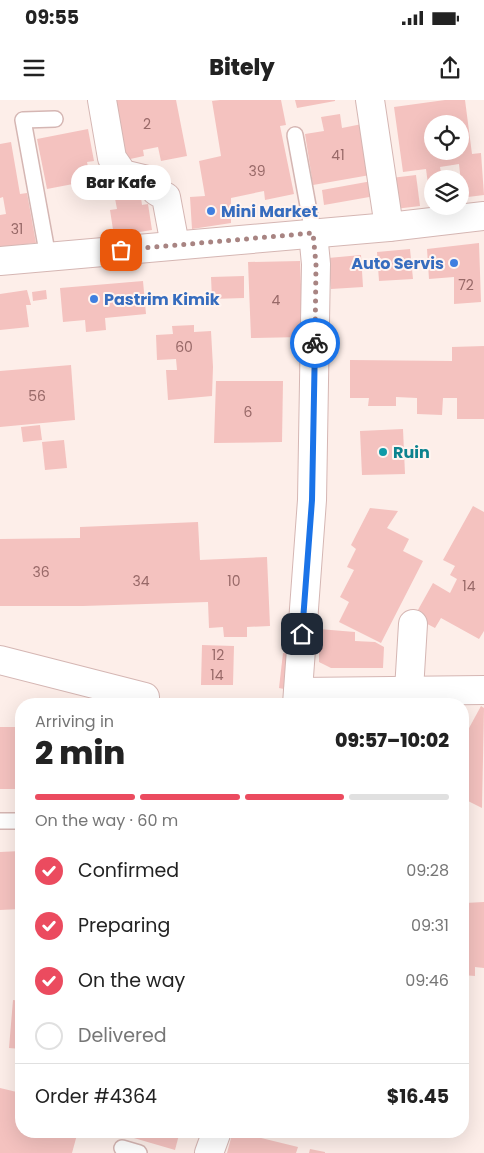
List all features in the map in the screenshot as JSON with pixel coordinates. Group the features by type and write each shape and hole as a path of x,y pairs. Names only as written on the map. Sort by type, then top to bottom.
{"street":[{"path":"102,100 112,158 123,174 148,180 156,191 166,197 175,245"},
{"path":"370,100 389,228"},
{"path":"0,262 175,245 389,228 484,216"},
{"path":"313,233 316,264 312,500 298,698 409,690 466,695"},
{"path":"409,690 413,624"},
{"path":"0,660 145,697"},
{"path":"209,1153 214,1138"}],"lane":[{"path":"48,257 23,120 55,119"},
{"path":"296,135 313,233"},
{"path":"0,821 15,821"},
{"path":"122,1148 139,1153"}],"building":[{"path":"109,100 176,100 187,156 161,161 158,147 143,150 144,156 121,161"},
{"path":"281,100 286,125 280,126 294,194 265,200 264,191 231,198 231,223 192,229 190,197 205,196 199,161 221,156 212,101"},
{"path":"295,100 335,100 335,101 297,108"},
{"path":"445,100 465,100 467,115 424,115 424,160 469,160 469,131 472,154 481,153 484,195 469,197 469,170 460,170 459,164 440,167 440,170 426,169 403,172 394,107"},
{"path":"340,114 342,128 362,124 370,175 313,185 305,134 324,131 321,117"},
{"path":"88,129 94,161 87,162 92,187 74,191 73,184 47,189 37,139"},
{"path":"11,142 20,194 27,193 36,243 0,247 0,215 6,214 3,197 0,198 0,144"},
{"path":"416,175 420,206 395,209 391,178"},
{"path":"372,181 375,196 324,205 322,190"},
{"path":"139,183 142,205 148,204 152,230 114,236 110,210 117,209 113,188"},
{"name":"Auto Servis","path":"479,243 481,302 454,304 454,277 429,279 427,249"},
{"path":"410,249 413,279 379,281 377,252"},
{"path":"361,255 363,287 331,289 328,258"},
{"path":"300,261 303,337 251,338 248,262"},
{"path":"244,276 244,298 212,299 211,277"},
{"path":"143,281 146,314 105,318 106,330 86,332 85,320 63,322 60,288"},
{"path":"27,290 31,305 26,305 29,327 0,330 0,294"},
{"path":"46,290 47,299 33,301 32,292"},
{"path":"194,325 194,332 211,331 212,396 168,400 166,370 177,370 176,359 157,360 156,335 173,334 172,326"},
{"path":"484,346 484,419 457,419 457,398 443,398 442,415 417,414 417,398 396,397 396,406 368,406 369,398 350,398 350,360 452,361 452,347"},
{"path":"71,365 75,420 0,427 0,371"},
{"path":"216,381 283,381 282,442 214,443"},
{"path":"40,425 42,440 23,442 21,427"},
{"name":"Ruin","path":"403,429 405,474 362,475 360,431"},
{"path":"64,440 67,468 45,470 42,442"},
{"path":"473,506 484,512 484,631 479,639 441,618 435,628 414,617 433,583 450,593 457,579 450,575 455,566 443,560"},
{"path":"370,508 398,511 387,528 409,539 403,551 423,561 381,643 339,622 349,602 340,597 354,570 347,567 356,549 351,545"},
{"path":"198,522 200,560 267,557 270,626 247,627 247,637 224,637 223,627 209,628 208,602 83,606 0,606 0,539 80,538 80,527"},
{"path":"319,629 355,632 355,641 375,642 384,647 383,668 331,668 319,662"},
{"path":"202,645 234,646 233,685 201,685"},
{"path":"283,653 293,654 289,690 279,688"},
{"path":"481,706 484,708 482,808 469,802 469,728"},
{"path":"0,727 15,727 15,789 0,789"},
{"path":"15,851 15,909 0,910 0,852"},
{"path":"484,902 484,968 475,967 475,976 469,976 469,903"},
{"path":"13,1000 15,1000 15,1048 9,1048"},
{"path":"0,1088 15,1092 15,1138 76,1138 72,1153 0,1153"},
{"path":"134,1138 178,1138 175,1150"},
{"path":"231,1138 261,1138 298,1147 296,1153 227,1153"},
{"path":"310,1149 325,1152 325,1153 309,1153"}],"way so far":[{"path":"121,250 313,233 316,264 315,343"}],"place":[{"name":"Mini Market","path":"211,211"},
{"name":"Bar Kafe","path":"121,250"},
{"name":"Auto Servis","path":"454,263"},
{"name":"Pastrim Kimik","path":"94,299"},
{"name":"Ruin","path":"383,452"}],"route":[{"path":"302,634 312,500 315,343"}]}
